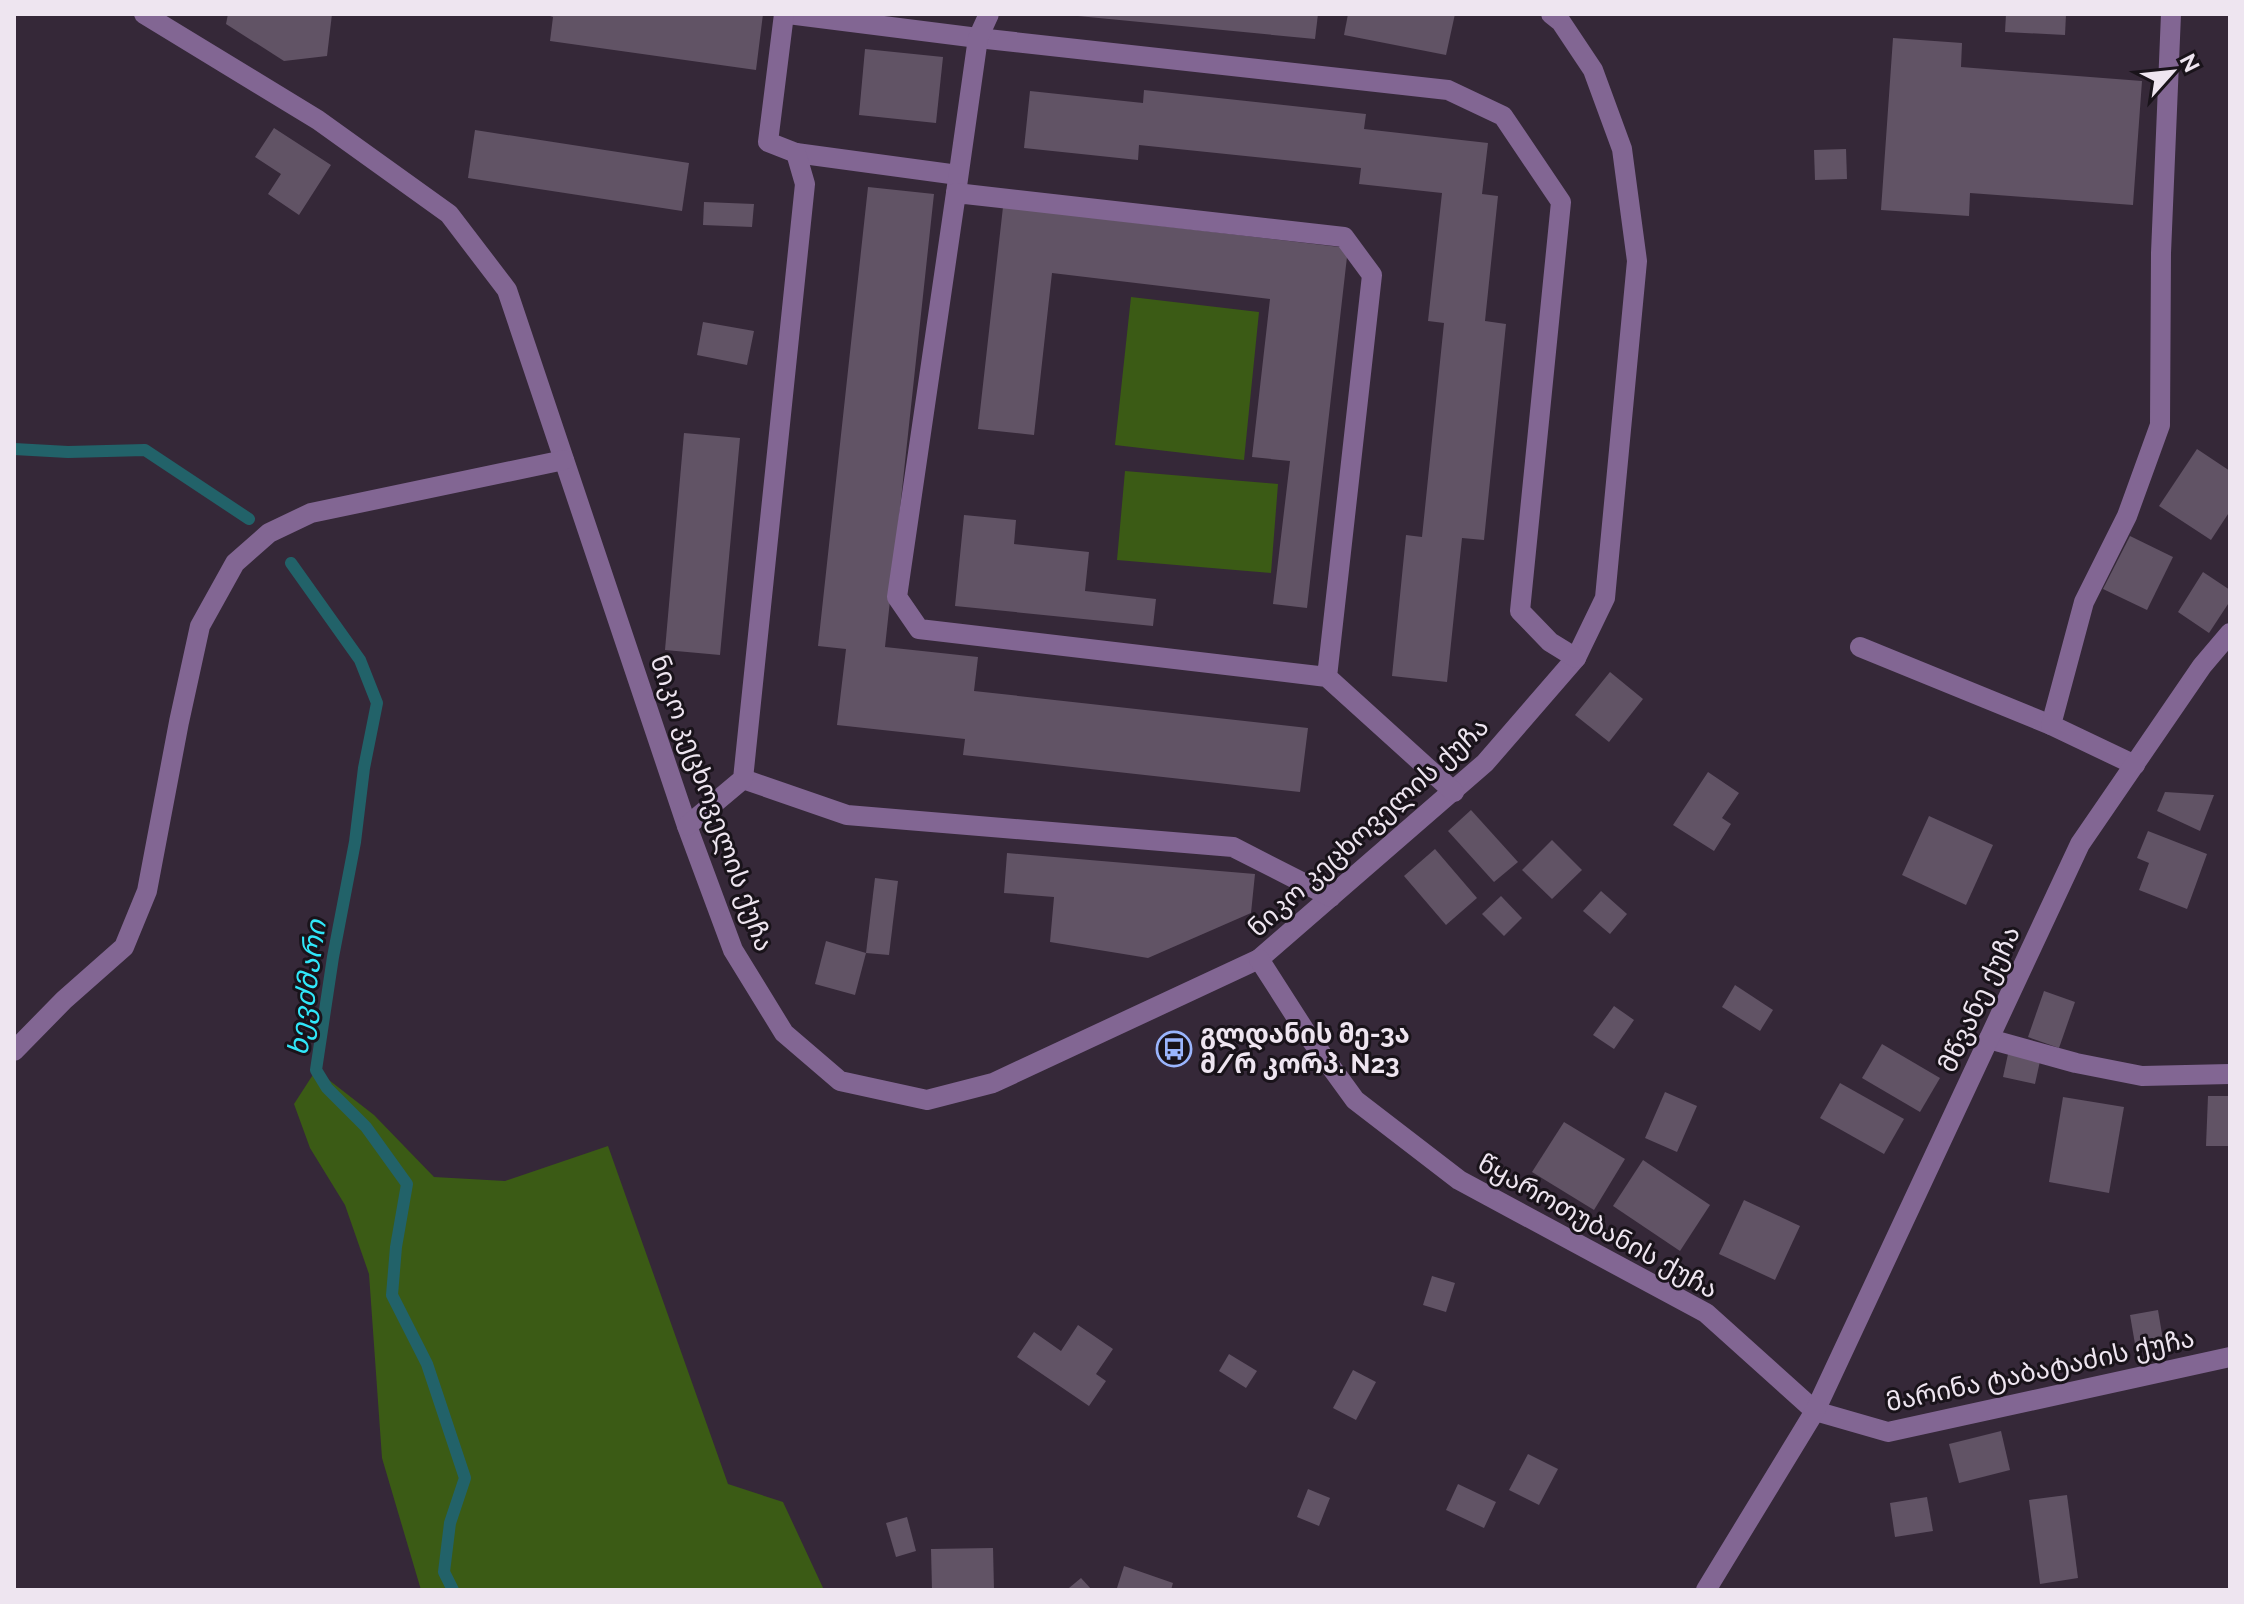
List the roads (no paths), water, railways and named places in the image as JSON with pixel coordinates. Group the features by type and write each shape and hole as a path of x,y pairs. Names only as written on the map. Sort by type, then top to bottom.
{"street":[{"name":"ნიკო კეცხოველის ქუჩა","path":"144,14 318,120 449,214 507,290 687,826 733,950 784,1033 840,1081 927,1100 993,1083 1259,959 1485,763 1576,658 1605,598 1637,261 1622,149 1593,70 1561,22 1551,14"},
{"path":"1327,677 1372,275 1344,237 957,184 796,153 768,142 786,14 1448,90 1503,116 1561,202 1520,611 1550,642 1576,658"},
{"path":"989,14 978,38 897,597 919,629 1327,677 1454,792"},
{"path":"2051,725 2084,602 2127,516 2160,425 2161,253 2171,14"},
{"path":"687,826 743,779 805,184 796,153"},
{"path":"14,1051 64,1000 124,947 147,891 200,626 235,563 269,533 311,513 564,460"},
{"name":"მწვანე ქუჩა","path":"1815,1411 2080,844 2202,666 2230,633"},
{"path":"1860,647 2051,725 2135,765"},
{"path":"743,779 847,815 1233,847 1331,897"},
{"name":"წყაროთუბანის ქუჩა","path":"1259,959 1307,1034 1355,1100 1459,1180 1706,1313 1815,1411"},
{"path":"1989,1039 2076,1063 2142,1076 2230,1074"},
{"name":"მარინა ტაბატაძის ქუჩა","path":"1815,1411 1888,1432 2230,1357"},
{"path":"1706,1590 1815,1411"}],"waterway":[{"name":"ხევძმარი","path":"14,449 68,452 145,450 249,519"},
{"name":"ხევძმარი","path":"291,563 360,660 377,703 316,1070 327,1088 366,1127 407,1184 396,1247 392,1295 427,1364 465,1478 450,1523 444,1572 453,1590"}],"place":[{"name":"გლდანის მე-3ა მ/რ კორპ. N23","path":"1174,1049"}]}
